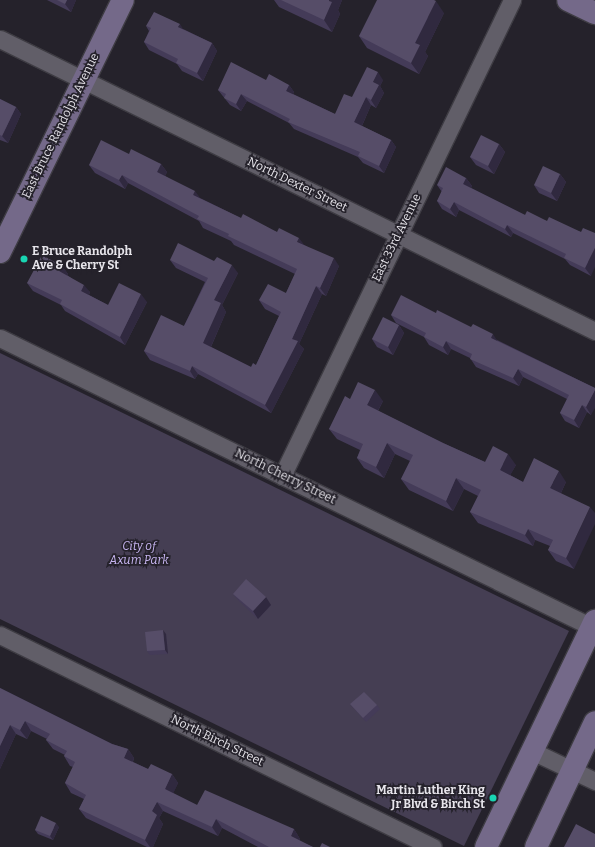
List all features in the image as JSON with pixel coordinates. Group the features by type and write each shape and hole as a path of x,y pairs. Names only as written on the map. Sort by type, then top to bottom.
{"main road":[{"name":"East Bruce Randolph Avenue","path":"0,252 123,0"},
{"path":"568,0 595,13"},
{"path":"486,847 594,624"},
{"path":"536,847 595,722"}],"street":[{"name":"East 33rd Avenue","path":"282,476 512,0"},
{"name":"North Dexter Street","path":"0,39 595,331"},
{"name":"North Cherry Street","path":"0,338 570,616 594,624"},
{"name":"North Birch Street","path":"0,635 433,847"},
{"path":"532,751 595,781"}],"green space":[{"name":"City of Axum Park","path":"0,353 569,631 464,846 0,619"}],"building":[{"path":"57,0 67,0 65,4"},
{"path":"281,0 329,0 332,2 324,20"},
{"path":"377,0 436,1 415,43 420,45 411,63 359,36"},
{"path":"154,12 180,24 178,27 212,43 197,73 176,63 178,59 144,42 151,28 146,26"},
{"path":"231,62 266,80 269,74 289,85 286,91 335,114 344,94 352,97 367,67 378,72 373,82 379,85 371,100 366,97 354,122 391,140 379,166 358,156 360,152 288,122 290,119 241,94 236,104 224,98 226,94 218,90"},
{"path":"0,99 16,107 2,136 0,135"},
{"path":"481,135 499,144 488,166 470,157"},
{"path":"101,140 129,154 131,149 161,164 157,172 195,191 193,195 241,218 243,214 277,232 279,228 299,238 297,242 334,258 320,288 316,286 292,339 298,341 265,405 192,366 190,371 144,351 161,315 184,326 208,278 170,260 178,243 214,261 217,257 232,265 214,300 221,303 203,343 251,367 253,363 256,365 281,312 259,300 268,284 286,293 297,269 228,236 229,234 197,219 199,216 122,175 119,180 89,165"},
{"path":"543,166 560,174 551,193 534,185"},
{"path":"446,167 466,178 463,184 525,215 527,211 547,221 549,217 581,232 583,228 595,233 595,248 585,268 564,258 566,254 507,225 505,229 454,202 450,209 437,201 443,188 437,185"},
{"path":"42,255 62,266 59,271 84,285 81,291 108,305 119,283 141,294 120,337 60,304 62,300 27,283"},
{"path":"401,295 436,313 437,310 471,327 473,324 493,334 491,338 595,388 586,407 582,405 574,420 560,413 569,395 518,369 513,378 470,359 472,354 446,341 443,347 424,337 426,333 391,315"},
{"path":"383,317 399,325 388,347 372,339"},
{"path":"358,382 375,390 367,405 443,443 485,462 493,446 508,454 500,470 523,482 534,458 559,471 550,488 590,507 566,558 548,550 553,540 528,529 525,535 470,512 481,490 456,478 446,501 401,479 413,455 387,443 376,467 357,458 363,444 329,429 345,396 350,399"},
{"path":"246,579 266,597 253,611 233,594"},
{"path":"163,630 165,650 147,651 145,632"},
{"path":"0,688 112,744 128,749 124,758 148,769 151,764 172,774 165,789 197,805 205,790 294,829 291,836 313,847 269,847 216,819 212,827 157,802 152,811 157,815 145,840 79,809 86,795 65,783 75,762 64,756 67,751 46,740 50,734 25,721 20,730 10,725 0,746"},
{"path":"364,692 377,705 363,718 350,704"},
{"path":"41,816 56,823 50,836 35,830"},
{"path":"576,824 595,834 595,847 564,847"},
{"path":"322,843 330,847 320,847"}],"place":[{"name":"E Bruce Randolph Ave & Cherry St","path":"24,259"},
{"name":"Martin Luther King Jr Blvd & Birch St","path":"493,798"}]}
